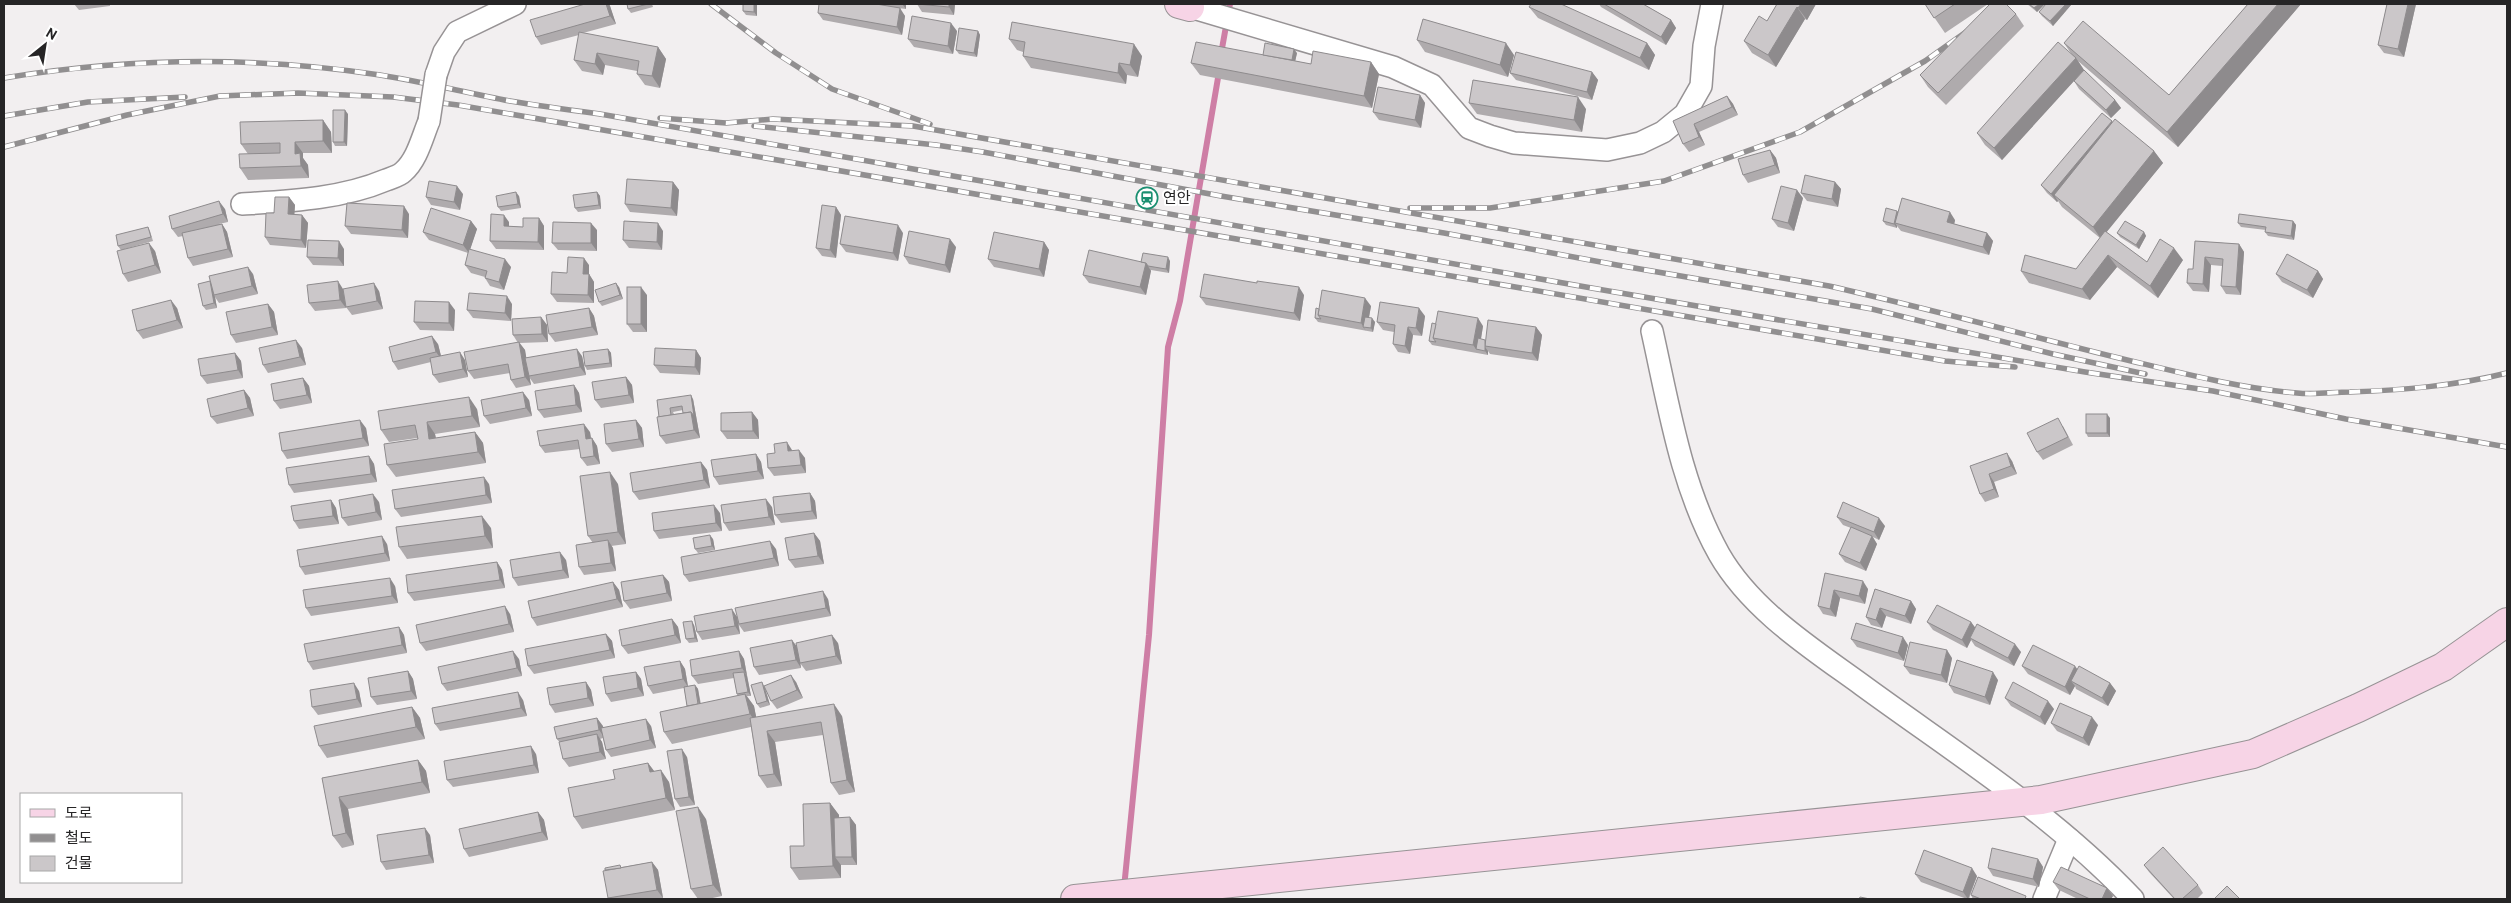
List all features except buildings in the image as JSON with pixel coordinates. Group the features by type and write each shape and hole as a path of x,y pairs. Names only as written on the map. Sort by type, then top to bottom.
{"street":[{"path":"242,204 342,194 375,185 402,173 413,160 429,121 436,75 444,52 457,32 515,4"},
{"path":"1185,5 1393,67 1432,85 1469,128 1490,136 1514,144 1607,150 1640,143 1663,132 1685,114 1701,86 1704,46 1712,4"},
{"path":"1652,332 1685,476 1719,555 1750,597 1804,642 2024,802 2108,873 2133,899"},
{"path":"1075,899 2042,800 2253,754 2358,708 2443,667 2507,622"},
{"path":"2044,899 2069,839"}],"waterway":[{"path":"1221,54 1230,4"},
{"path":"1124,888 1149,635 1168,347 1180,301 1219,72"}],"railway":[{"path":"711,4 776,53 832,89 930,124"},
{"path":"1410,208 1490,208 1664,181 1800,132 1925,61 1966,32"},
{"path":"4,78 97,66 192,62 286,65 380,75 510,101 600,114 1603,290 2085,372 2213,391 2346,419 2507,447"},
{"path":"4,147 127,115 220,96 298,93 393,97 458,105 1945,361 2015,367"},
{"path":"4,116 88,102 185,97"},
{"path":"660,118 726,123 773,119 913,126 1829,286 2185,374 2275,391 2310,394 2409,389 2468,381 2507,373"},
{"path":"754,126 936,145 983,152 1221,196 1444,233 1872,309 2053,354 2145,374"}],"place":[{"name":"연안","path":"1147,198"}]}
